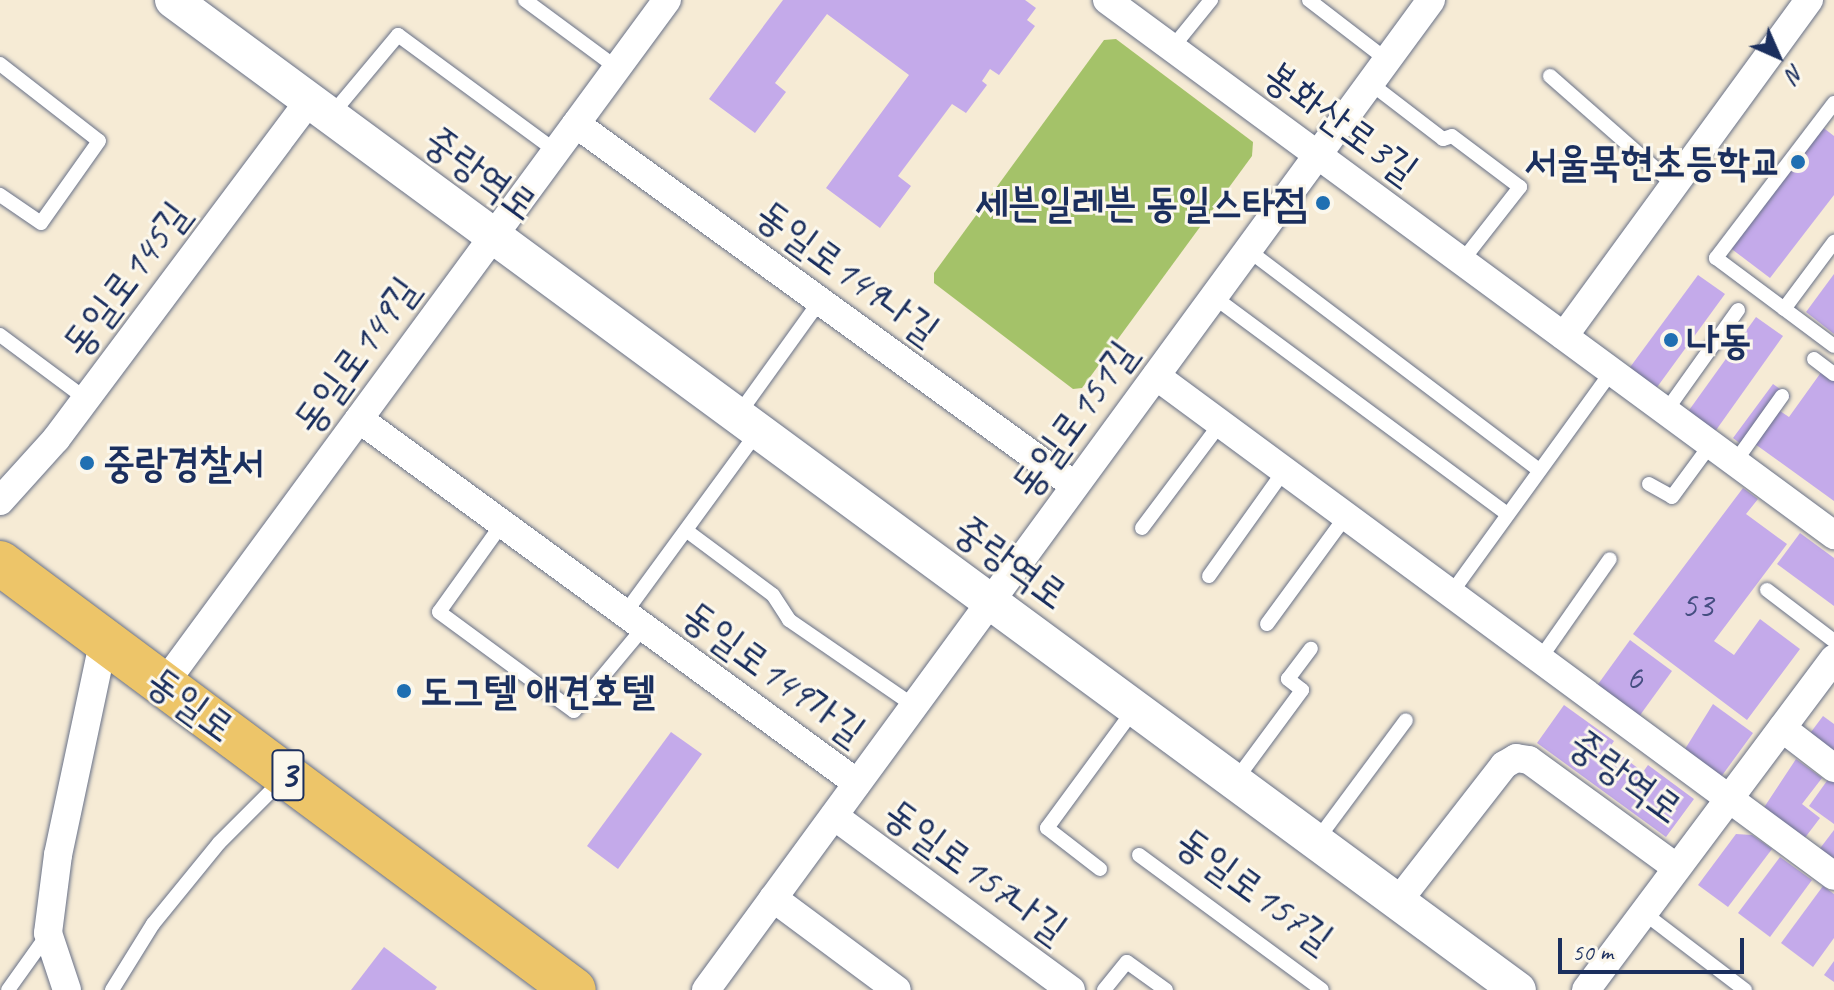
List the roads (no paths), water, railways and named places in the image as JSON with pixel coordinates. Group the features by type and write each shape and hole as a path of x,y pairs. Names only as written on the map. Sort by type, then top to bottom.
{"main road":[{"name":"동일로","path":"6,579 104,639 574,990"}],"street":[{"name":"중랑역로","path":"173,0 1518,990"},
{"name":"동일로149길","path":"164,684 667,0"},
{"name":"봉화산로3길","path":"1107,0 1834,535"},
{"name":"동일로151길","path":"706,990 1431,0"},
{"path":"1564,336 1809,0"},
{"name":"동일로145길","path":"0,501 320,108"},
{"name":"동일로149나길","path":"576,124 1075,486"},
{"path":"1156,376 1542,656 1834,876"},
{"name":"동일로149가길","path":"359,419 857,783"},
{"path":"67,990 48,933 58,855 104,639"},
{"path":"1586,990 1834,658"},
{"path":"1782,728 1834,768"},
{"name":"중랑역로","path":"1399,900 1504,765 1516,758 1529,760 1677,868"},
{"name":"동일로157나길","path":"834,816 1071,990"},
{"path":"773,898 897,990"}],"lane":[{"path":"525,0 617,68"},
{"path":"1172,48 1211,0"},
{"path":"1309,0 1387,60"},
{"path":"320,108 398,35 556,151"},
{"path":"0,64 99,141 41,223 0,195"},
{"path":"1550,76 1674,185"},
{"name":"봉화산로3길","path":"1370,83 1443,139 1452,136 1520,187 1462,261"},
{"path":"1834,103 1716,258 1834,346"},
{"path":"1784,309 1834,242"},
{"path":"1248,250 1539,470"},
{"path":"1214,297 1507,514"},
{"path":"634,620 820,301"},
{"path":"1666,411 1738,310"},
{"path":"0,335 86,399"},
{"path":"1814,359 1834,374"},
{"path":"1452,592 1612,371"},
{"path":"1735,462 1782,396"},
{"path":"1142,528 1220,424"},
{"path":"1649,484 1672,497 1711,444"},
{"path":"1209,576 1284,471"},
{"path":"1267,624 1346,516"},
{"name":"동일로149가길","path":"502,524 439,612 574,711 634,620"},
{"path":"687,531 773,595 789,620 914,706"},
{"path":"1542,656 1610,559"},
{"path":"1767,590 1834,641"},
{"path":"1235,781 1302,690 1288,679 1311,649"},
{"path":"1100,869 1047,828 1135,708"},
{"path":"1317,840 1406,720"},
{"path":"112,990 153,924 200,866 287,775"},
{"name":"동일로157길","path":"1139,855 1322,990"},
{"path":"1644,913 1745,990"},
{"path":"8,990 48,933"},
{"path":"1104,990 1127,962 1166,990"}],"place":[{"name":"서울묵현초등학교","path":"1798,162"},
{"name":"세븐일레븐 동일스타점","path":"1323,203"},
{"name":"나동","path":"1671,340"},
{"name":"중랑경찰서","path":"87,463"},
{"name":"도그텔 애견호텔","path":"404,691"}]}
